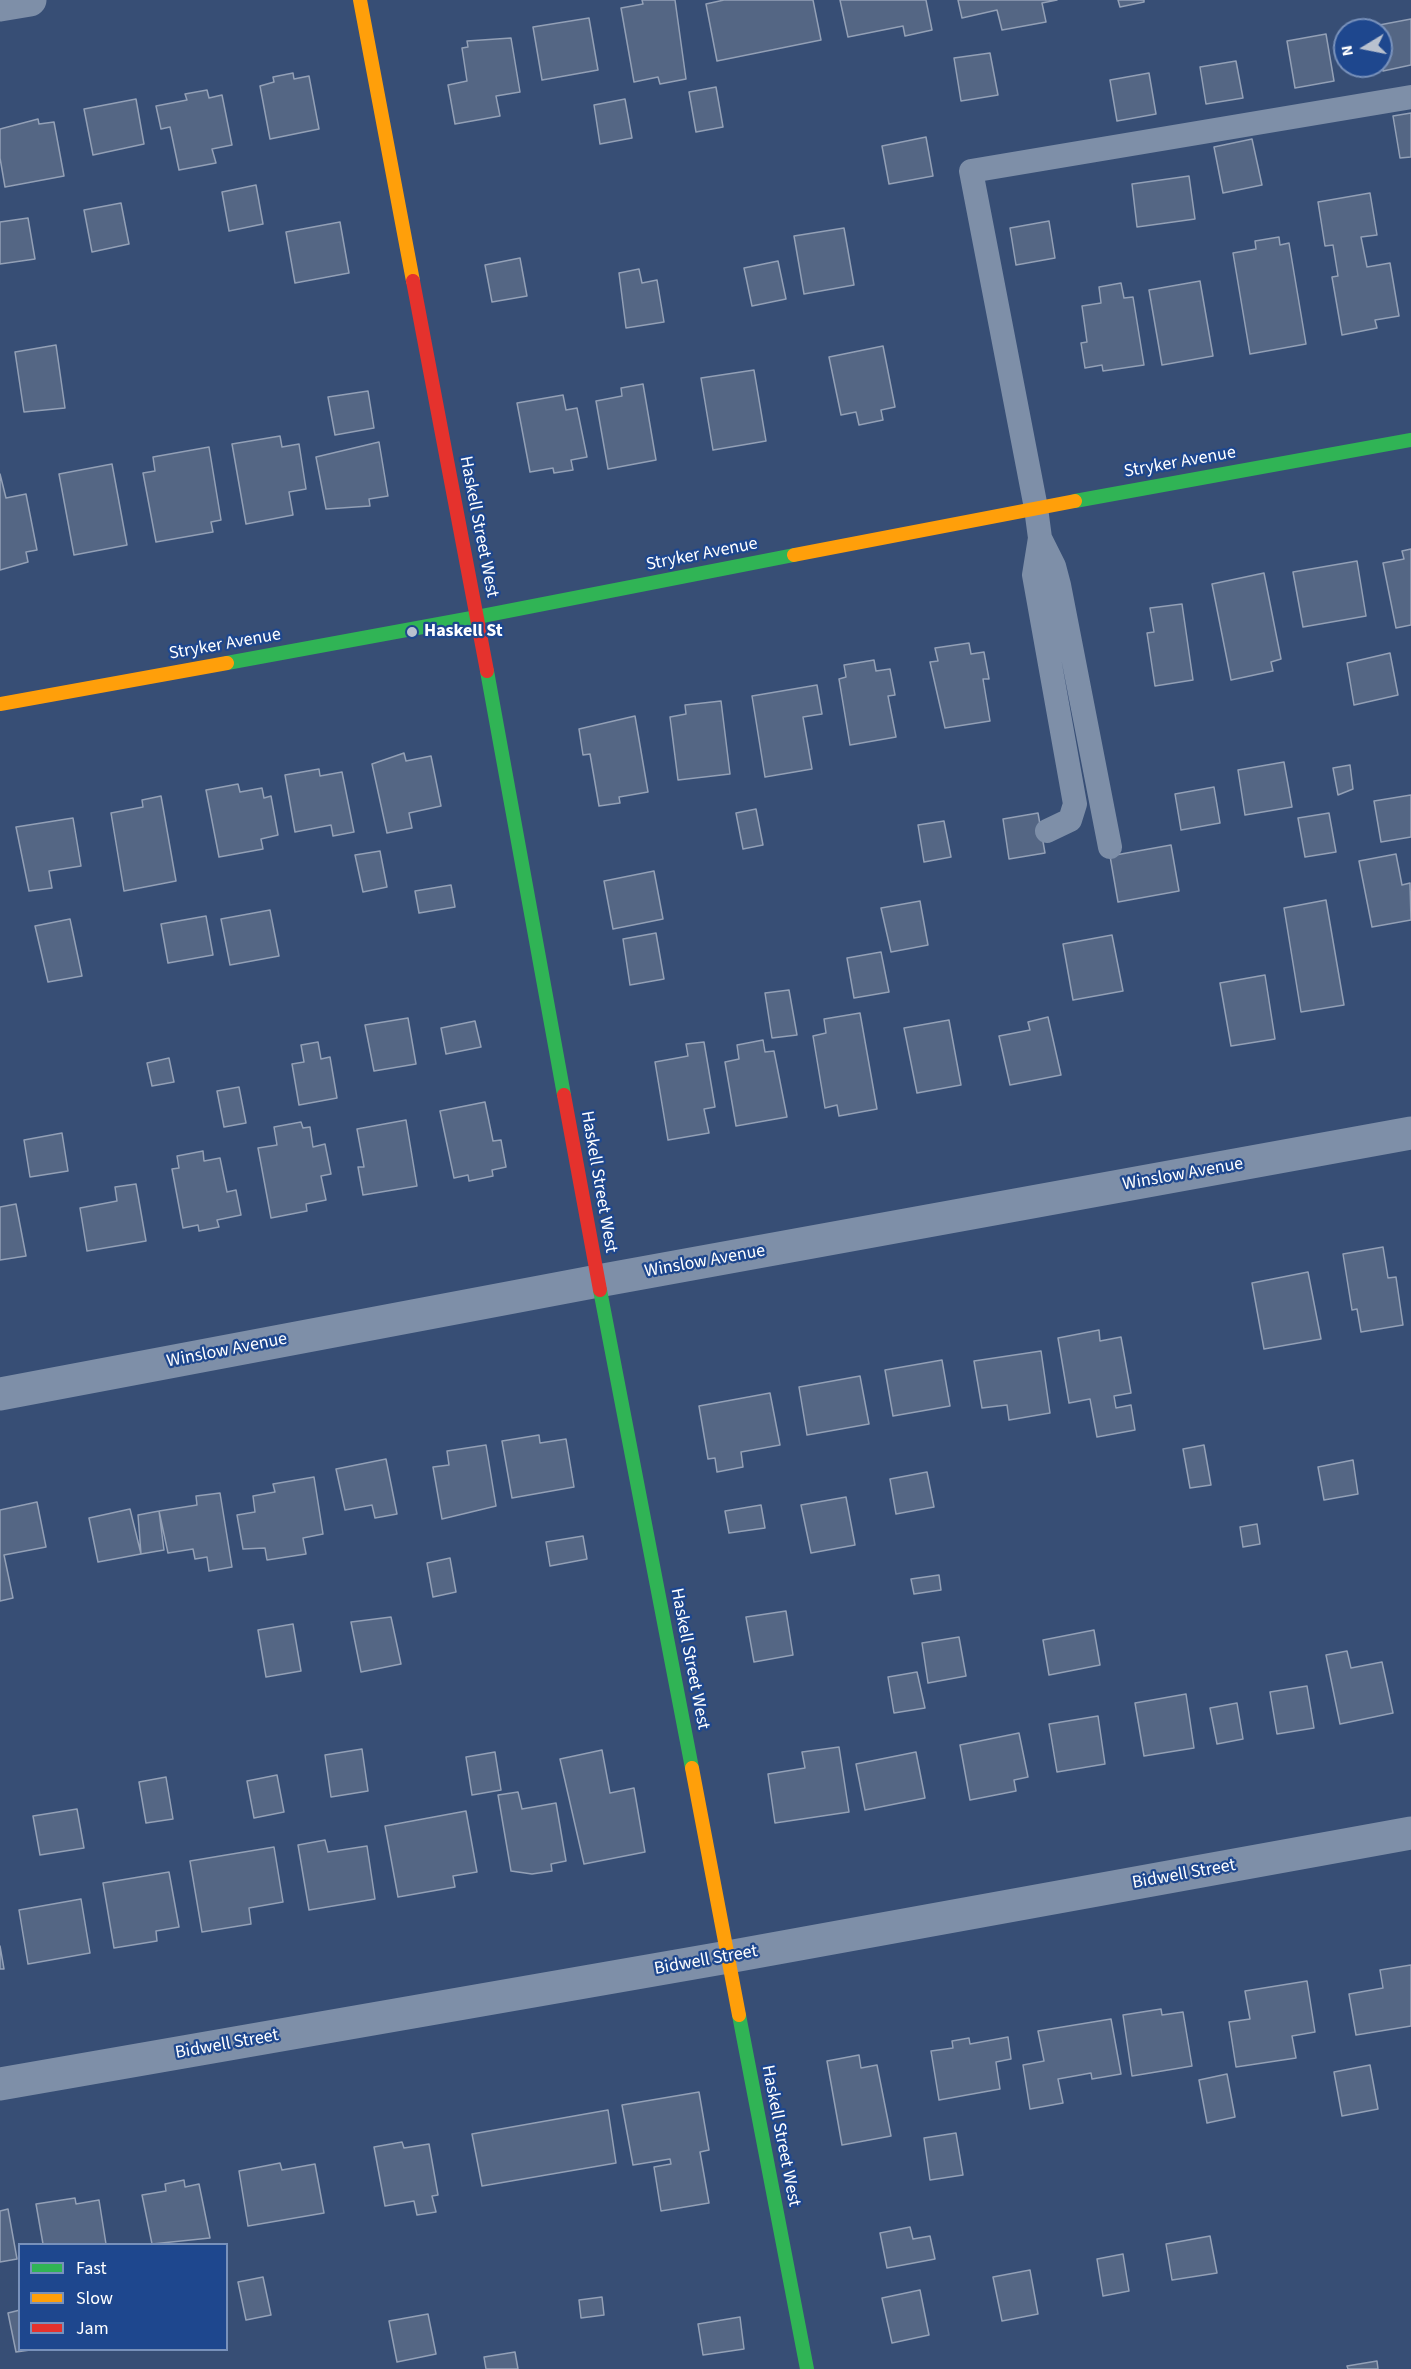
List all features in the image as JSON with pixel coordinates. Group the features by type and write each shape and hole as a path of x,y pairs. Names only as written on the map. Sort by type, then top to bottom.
{"street":[{"path":"0,5 30,0"},
{"name":"Haskell Street West","path":"360,0 477,617 598,1281 807,2369"},
{"name":"Stryker Avenue","path":"0,704 477,617 1036,508 1411,440"},
{"name":"Winslow Avenue","path":"0,1394 598,1281 1411,1134"},
{"name":"Bidwell Street","path":"0,2084 728,1957 1411,1833"}],"lane":[{"path":"1047,831 1070,820 1075,804 1035,575 1040,538 1036,508 971,171 1411,97"},
{"path":"1040,538 1054,566 1059,585 1110,847"}],"building":[{"path":"642,0 675,0 686,79 660,84 658,77 634,82 621,8 643,4"},
{"path":"724,0 813,0 821,40 717,61 706,4"},
{"path":"840,0 926,0 932,30 905,36 903,26 848,37"},
{"path":"958,0 1057,0 1042,3 1046,22 1002,30 997,10 962,18"},
{"path":"1118,0 1144,0 1144,2 1120,7"},
{"path":"589,18 598,70 542,80 533,27"},
{"path":"1411,19 1411,65 1393,69 1393,22"},
{"path":"1326,34 1334,81 1295,88 1287,41"},
{"path":"511,38 520,92 496,96 500,116 455,124 448,85 467,81 462,48 468,47 467,41"},
{"path":"990,53 998,95 961,101 954,58"},
{"path":"1236,61 1243,98 1206,104 1200,67"},
{"path":"293,73 294,79 309,76 319,129 270,139 260,86 274,82 273,77"},
{"path":"1149,73 1156,114 1117,121 1110,80"},
{"path":"716,87 723,127 696,132 689,92"},
{"path":"207,90 209,98 222,95 232,145 212,149 216,163 179,170 170,127 161,129 156,106 187,100 185,94"},
{"path":"136,99 144,144 93,155 84,109"},
{"path":"625,99 632,138 600,144 594,105"},
{"path":"1411,113 1411,157 1400,158 1393,116"},
{"path":"38,119 39,124 54,122 64,176 5,187 0,158 0,129"},
{"path":"926,137 933,176 889,184 882,146"},
{"path":"1252,139 1262,185 1223,193 1214,147"},
{"path":"1189,176 1195,219 1137,227 1132,184"},
{"path":"256,185 263,224 229,231 222,192"},
{"path":"1370,193 1377,235 1361,237 1367,267 1390,263 1399,316 1375,320 1377,328 1342,335 1332,277 1338,276 1333,245 1325,246 1318,202"},
{"path":"121,203 129,244 92,252 84,210"},
{"path":"28,218 35,259 0,264 0,222"},
{"path":"1049,221 1055,258 1016,265 1010,228"},
{"path":"340,222 349,273 295,283 286,232"},
{"path":"844,228 854,285 804,294 794,236"},
{"path":"1279,237 1280,245 1289,243 1306,344 1250,354 1233,253 1256,249 1255,241"},
{"path":"520,258 527,296 492,302 485,265"},
{"path":"778,261 786,299 752,306 744,268"},
{"path":"639,269 642,283 657,280 664,322 626,328 619,273"},
{"path":"1200,281 1213,356 1162,365 1149,290"},
{"path":"1121,283 1124,298 1133,297 1144,365 1103,371 1102,365 1085,368 1081,343 1087,342 1082,306 1101,303 1099,287"},
{"path":"56,345 65,408 24,412 15,352"},
{"path":"883,346 895,407 881,410 883,420 859,425 856,412 841,415 829,357"},
{"path":"754,370 766,441 713,450 701,378"},
{"path":"643,384 656,460 608,469 596,401 622,396 621,388"},
{"path":"368,391 374,428 335,435 328,397"},
{"path":"563,395 566,410 577,408 587,457 571,460 573,470 554,473 553,468 530,472 517,403"},
{"path":"280,436 282,447 299,444 306,489 289,492 293,515 246,524 232,444"},
{"path":"379,442 388,496 369,499 370,506 326,509 316,457"},
{"path":"209,447 221,520 211,522 213,532 156,542 143,473 155,471 153,457"},
{"path":"112,464 127,545 74,555 59,474"},
{"path":"0,474 6,498 26,494 37,550 26,552 28,562 0,570"},
{"path":"1411,549 1411,625 1396,628 1383,563 1404,559 1402,551"},
{"path":"1357,561 1366,616 1303,627 1293,572"},
{"path":"1264,573 1281,659 1271,662 1273,671 1231,680 1212,584"},
{"path":"1182,604 1193,680 1155,686 1147,633 1154,632 1150,608"},
{"path":"969,643 971,654 984,652 989,679 983,679 990,721 945,728 930,662 938,661 935,648"},
{"path":"1390,653 1398,695 1354,705 1347,663"},
{"path":"874,660 876,671 890,669 895,695 888,696 896,737 850,745 839,679 846,677 844,665"},
{"path":"817,685 822,714 803,717 812,769 765,777 752,696"},
{"path":"721,701 730,774 678,780 670,717 686,714 685,705"},
{"path":"635,716 648,792 619,797 620,803 599,806 590,754 583,755 579,729"},
{"path":"404,753 406,761 431,756 441,806 409,813 412,828 387,833 372,764"},
{"path":"1284,762 1292,807 1245,815 1238,770"},
{"path":"1350,765 1353,789 1338,795 1333,768"},
{"path":"319,769 320,776 342,772 354,832 333,836 331,825 295,832 285,775"},
{"path":"238,784 240,792 262,788 264,798 271,796 278,835 261,839 263,849 219,857 206,790"},
{"path":"1214,787 1220,823 1181,830 1175,794"},
{"path":"1411,795 1411,837 1381,842 1374,801"},
{"path":"161,796 176,881 124,891 111,813 143,807 142,800"},
{"path":"756,809 763,845 743,849 736,813"},
{"path":"1038,813 1045,853 1009,859 1003,819"},
{"path":"1329,813 1336,852 1305,857 1298,818"},
{"path":"73,818 81,866 49,871 52,888 29,891 16,827"},
{"path":"944,821 951,857 924,862 918,825"},
{"path":"1171,845 1179,891 1118,902 1110,856"},
{"path":"380,851 387,887 363,892 355,855"},
{"path":"1396,854 1402,885 1410,883 1411,920 1372,927 1359,861"},
{"path":"654,871 663,919 613,929 604,881"},
{"path":"451,885 455,907 419,913 415,891"},
{"path":"1326,900 1344,1005 1301,1012 1284,908"},
{"path":"920,901 928,945 891,952 881,908"},
{"path":"270,910 279,956 230,965 221,919"},
{"path":"206,916 213,955 168,963 161,924"},
{"path":"70,919 82,976 48,982 35,926"},
{"path":"656,933 664,979 630,985 623,939"},
{"path":"1112,935 1123,991 1073,1000 1063,944"},
{"path":"881,952 889,992 854,998 847,958"},
{"path":"1265,975 1275,1039 1231,1046 1220,983"},
{"path":"789,990 797,1035 772,1038 765,993"},
{"path":"860,1013 877,1109 839,1116 837,1105 825,1108 813,1036 826,1033 824,1019"},
{"path":"1048,1017 1061,1075 1010,1085 999,1036 1030,1030 1028,1022"},
{"path":"408,1018 416,1064 374,1071 365,1025"},
{"path":"949,1020 961,1085 917,1093 904,1028"},
{"path":"475,1021 481,1047 446,1054 441,1028"},
{"path":"763,1040 765,1052 774,1051 787,1117 736,1126 725,1062 739,1059 737,1045"},
{"path":"318,1042 321,1059 330,1057 337,1098 299,1105 292,1064 304,1062 301,1045"},
{"path":"704,1042 715,1107 704,1109 709,1133 668,1140 655,1062 688,1056 686,1044"},
{"path":"169,1058 174,1082 152,1086 147,1063"},
{"path":"239,1087 246,1123 224,1127 217,1091"},
{"path":"485,1102 493,1141 501,1140 506,1167 492,1170 493,1176 469,1181 468,1175 454,1178 440,1111"},
{"path":"406,1120 417,1186 363,1195 358,1167 364,1167 357,1129"},
{"path":"301,1122 303,1128 310,1127 313,1147 325,1144 331,1174 321,1176 326,1200 306,1204 307,1211 271,1218 258,1148 277,1145 274,1127"},
{"path":"62,1133 68,1171 30,1177 24,1140"},
{"path":"203,1151 204,1161 220,1158 227,1192 236,1190 241,1215 217,1220 219,1227 199,1231 198,1225 183,1228 172,1169 179,1168 177,1156"},
{"path":"136,1184 146,1241 87,1251 80,1208 117,1201 115,1187"},
{"path":"16,1204 26,1256 0,1260 0,1207"},
{"path":"1383,1247 1388,1278 1396,1277 1403,1325 1361,1332 1357,1309 1352,1310 1343,1254"},
{"path":"1308,1272 1321,1339 1264,1349 1252,1283"},
{"path":"1099,1330 1100,1341 1121,1337 1131,1393 1114,1396 1116,1408 1131,1405 1135,1430 1097,1437 1090,1399 1069,1403 1058,1338"},
{"path":"1041,1351 1050,1413 1009,1420 1007,1405 982,1408 974,1361"},
{"path":"942,1360 950,1406 893,1416 885,1370"},
{"path":"860,1376 869,1424 807,1435 799,1387"},
{"path":"770,1393 780,1445 741,1452 743,1467 717,1472 715,1458 708,1459 699,1406"},
{"path":"539,1435 540,1443 566,1439 574,1487 512,1498 502,1441"},
{"path":"486,1445 496,1506 442,1519 433,1467 449,1465 447,1451"},
{"path":"1204,1445 1211,1485 1190,1488 1183,1449"},
{"path":"386,1459 397,1514 375,1518 372,1505 345,1510 336,1469"},
{"path":"1353,1460 1358,1494 1324,1500 1318,1467"},
{"path":"927,1472 934,1507 896,1514 890,1479"},
{"path":"314,1477 323,1534 303,1538 306,1554 267,1560 265,1548 243,1549 237,1515 255,1512 253,1496 275,1492 273,1484"},
{"path":"220,1493 232,1567 209,1571 207,1557 195,1559 193,1549 168,1553 159,1511 197,1505 196,1496"},
{"path":"846,1497 855,1545 811,1553 801,1505"},
{"path":"37,1502 46,1547 4,1555 13,1598 0,1601 0,1510"},
{"path":"761,1505 765,1528 729,1533 725,1511"},
{"path":"130,1509 141,1554 98,1562 89,1518"},
{"path":"159,1511 164,1550 141,1554 138,1515"},
{"path":"1257,1524 1260,1544 1243,1547 1240,1527"},
{"path":"583,1536 587,1559 550,1566 546,1542"},
{"path":"450,1558 456,1592 433,1597 427,1563"},
{"path":"939,1575 941,1590 914,1594 911,1579"},
{"path":"786,1611 793,1655 754,1662 746,1617"},
{"path":"391,1617 401,1664 361,1672 351,1622"},
{"path":"293,1624 301,1671 266,1677 258,1630"},
{"path":"1094,1630 1100,1665 1049,1675 1043,1640"},
{"path":"959,1637 966,1676 928,1683 922,1643"},
{"path":"1347,1651 1351,1668 1382,1662 1393,1713 1340,1724 1326,1655"},
{"path":"917,1672 925,1708 894,1713 888,1677"},
{"path":"1307,1686 1314,1728 1277,1734 1270,1692"},
{"path":"1186,1694 1194,1748 1144,1756 1135,1703"},
{"path":"1237,1703 1243,1739 1217,1744 1210,1708"},
{"path":"1098,1716 1105,1764 1057,1772 1049,1724"},
{"path":"1019,1733 1028,1777 1014,1780 1016,1791 970,1800 960,1745"},
{"path":"839,1747 849,1812 775,1823 768,1774 805,1768 802,1752"},
{"path":"362,1749 368,1791 331,1797 325,1755"},
{"path":"602,1750 610,1793 634,1788 645,1852 584,1864 560,1759"},
{"path":"495,1752 501,1790 472,1795 466,1757"},
{"path":"916,1752 925,1798 865,1810 856,1764"},
{"path":"277,1775 284,1812 254,1818 247,1781"},
{"path":"166,1777 173,1819 146,1823 139,1782"},
{"path":"518,1792 522,1809 556,1803 566,1861 551,1864 552,1871 532,1874 511,1871 498,1795"},
{"path":"77,1809 84,1848 40,1855 33,1816"},
{"path":"466,1811 477,1872 453,1876 455,1887 398,1897 385,1826"},
{"path":"325,1840 328,1852 367,1846 375,1899 309,1910 298,1845"},
{"path":"274,1847 283,1902 249,1908 251,1924 202,1932 190,1861"},
{"path":"169,1872 179,1927 156,1931 157,1941 114,1948 103,1883"},
{"path":"81,1899 90,1953 28,1964 19,1910"},
{"path":"0,1946 4,1969 0,1969"},
{"path":"1411,1965 1411,2026 1356,2035 1349,1994 1383,1988 1380,1970"},
{"path":"1307,1981 1315,2032 1292,2036 1296,2058 1236,2067 1229,2022 1250,2019 1245,1991"},
{"path":"1161,2009 1162,2015 1183,2012 1192,2066 1132,2076 1123,2015"},
{"path":"1111,2019 1121,2074 1092,2079 1091,2073 1058,2079 1063,2103 1030,2109 1023,2065 1044,2061 1038,2031"},
{"path":"1008,2037 1011,2059 996,2062 1000,2089 939,2100 931,2051 953,2048 952,2041 969,2038 970,2044"},
{"path":"859,2055 861,2068 877,2065 891,2136 842,2145 827,2061"},
{"path":"1370,2065 1378,2109 1342,2116 1334,2072"},
{"path":"1227,2074 1235,2117 1207,2123 1199,2080"},
{"path":"699,2092 709,2150 700,2152 709,2203 661,2211 654,2167 671,2164 670,2159 633,2165 622,2105"},
{"path":"608,2110 616,2163 482,2186 472,2134"},
{"path":"956,2133 963,2175 930,2180 924,2138"},
{"path":"402,2142 404,2148 429,2144 438,2195 432,2196 436,2212 417,2215 414,2201 385,2206 374,2147"},
{"path":"280,2163 282,2170 315,2164 324,2213 248,2226 239,2171"},
{"path":"184,2180 185,2187 199,2184 210,2238 152,2243 142,2195 166,2191 165,2184"},
{"path":"75,2198 76,2204 99,2200 106,2243 43,2243 36,2204"},
{"path":"8,2209 17,2259 0,2262 0,2211"},
{"path":"910,2227 913,2239 930,2236 935,2259 887,2268 880,2233"},
{"path":"1210,2236 1217,2273 1172,2280 1166,2244"},
{"path":"1123,2254 1129,2291 1103,2296 1097,2259"},
{"path":"1030,2270 1038,2314 1002,2321 993,2277"},
{"path":"263,2277 271,2315 246,2320 238,2282"},
{"path":"920,2290 929,2335 892,2343 882,2298"},
{"path":"602,2297 604,2315 581,2318 579,2300"},
{"path":"18,2310 18,2351 23,2351 16,2352 8,2313"},
{"path":"428,2314 436,2354 397,2362 389,2321"},
{"path":"740,2317 744,2349 703,2355 698,2324"},
{"path":"515,2352 518,2369 486,2369 484,2357"},
{"path":"1377,2361 1378,2369 1348,2369 1347,2366"}],"traffic: fast":[{"path":"1075,501 1411,440"},
{"path":"227,663 794,555"},
{"path":"487,671 564,1095"},
{"path":"600,1290 692,1768"},
{"path":"739,2015 807,2369"}],"traffic: slow":[{"path":"360,0 413,281"},
{"path":"794,555 1075,501"},
{"path":"0,704 227,663"},
{"path":"692,1768 739,2015"}],"traffic: jam":[{"path":"413,281 487,671"},
{"path":"564,1095 600,1290"}],"place":[{"name":"Haskell St","path":"412,632"}]}
